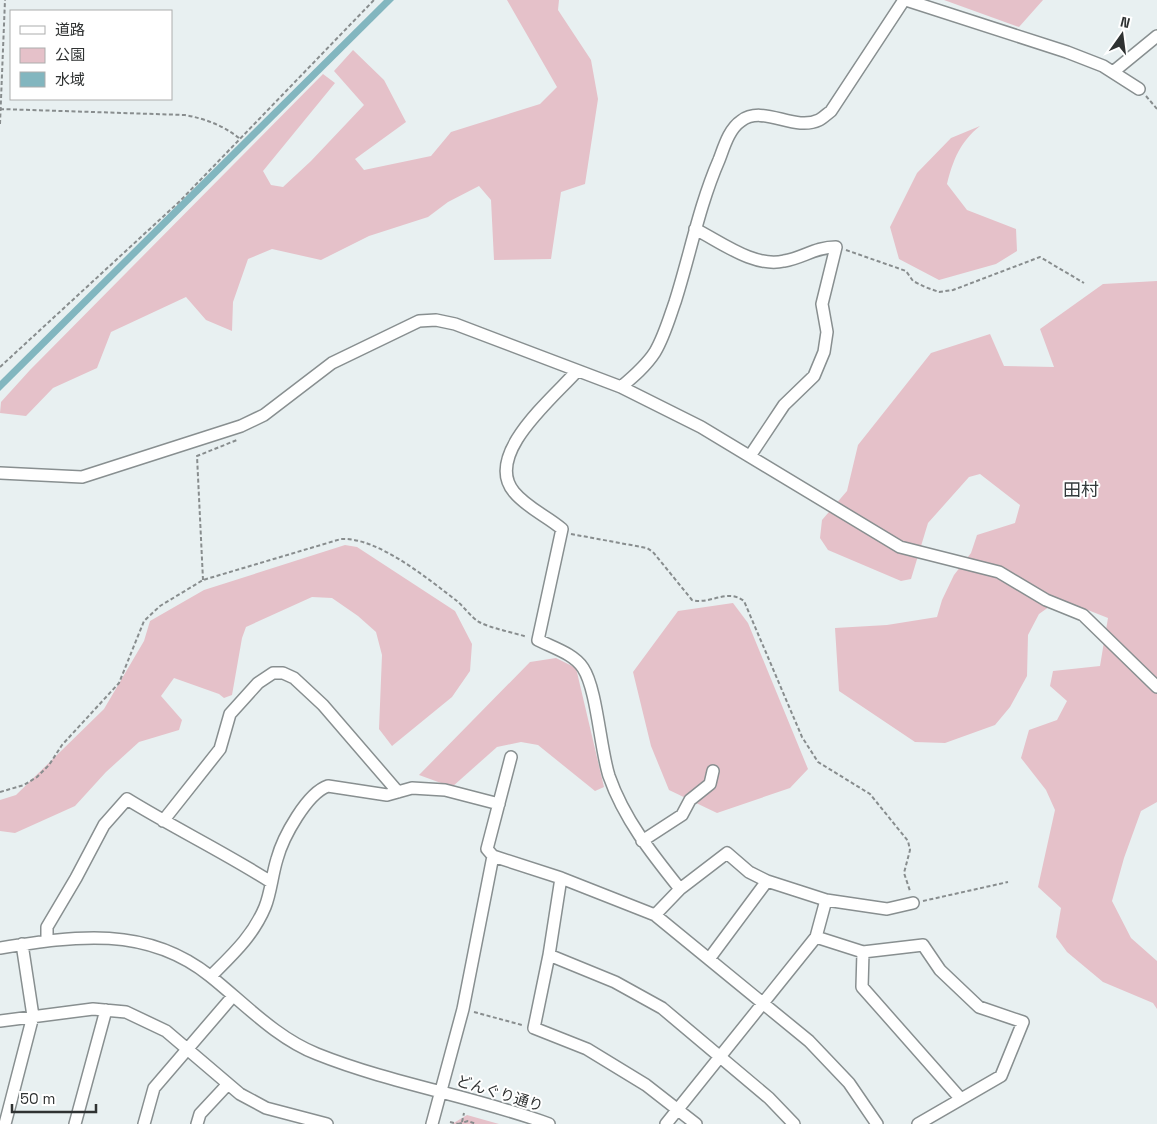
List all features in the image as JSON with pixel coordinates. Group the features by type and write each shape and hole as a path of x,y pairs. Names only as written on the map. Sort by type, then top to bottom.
{"street":[{"path":"621,387 639,372 659,343 681,282 710,180 730,134 740,121 750,116 765,116 789,123 806,122 818,120 831,111 905,0 1067,52 1113,72 1139,89"},
{"path":"1113,72 1157,36"},
{"path":"695,229 754,258 769,263 786,261 816,249 836,246 822,304 827,332 824,352 814,376 784,405 750,456"},
{"path":"0,473 82,477 241,426 264,415 332,363 419,321 436,320 455,324 577,372 621,387 701,427 900,547 999,572 1046,600 1083,615 1157,687"},
{"path":"577,372 520,433 504,467 505,480 526,505 552,520 562,529 538,640 577,661 585,670 590,685 609,776 622,805 642,841 680,889"},
{"path":"163,821 220,749 230,714 258,682 274,672 284,672 294,678 323,705 398,792"},
{"path":"511,757 487,849 493,856 561,878 655,915 808,1041 843,1076 877,1124"},
{"path":"642,841 682,815 690,800 710,784 713,771"},
{"path":"211,976 251,933 265,907 277,857 286,836 313,795 320,789 328,786 387,795 412,788 445,790 499,804"},
{"path":"48,941 47,926 76,878 104,825 126,799 163,821 225,852 271,882"},
{"path":"655,915 680,889 727,853 750,872 767,881 826,900 887,909 913,903"},
{"path":"432,1124 464,1010 493,856"},
{"path":"561,878 549,955 534,1028 587,1049 646,1085 678,1108 696,1124"},
{"path":"709,959 767,881"},
{"path":"666,1124 816,937 826,900"},
{"name":"どんぐり通り","path":"0,948 81,936 137,941 166,950 190,962 211,976 233,996 284,1035 315,1054 358,1069 523,1114 549,1124"},
{"path":"816,937 863,952 923,945 940,970 979,1007 1022,1022 1001,1076 918,1124"},
{"path":"5,1124 4,1111 33,1016 22,944"},
{"path":"863,952 862,987 960,1098"},
{"path":"549,955 615,982 662,1008 769,1098 794,1124"},
{"path":"144,1124 154,1088 233,996"},
{"path":"0,1021 93,1009 126,1012 166,1031 228,1084 266,1108 327,1124"},
{"path":"75,1124 106,1010"},
{"path":"197,1124 200,1114 228,1084"}],"path":[{"path":"0,124 5,0"},
{"path":"368,0 370,4"},
{"path":"0,367 180,200 374,0"},
{"path":"1139,89 1157,109"},
{"path":"0,109 185,115 209,120 227,128 239,138"},
{"path":"836,246 906,271 913,280 925,288 939,292 953,290 1040,257 1084,283"},
{"path":"203,580 197,456 240,439 241,426"},
{"path":"562,532 647,548 653,552 692,600 700,602 731,594 744,600 802,737 818,762 870,794 908,841 910,850 904,873 913,903 1008,882"},
{"path":"0,792 24,784 37,777 49,765 62,745 119,683 144,621 160,606 203,580 341,539 351,538 365,542 419,573 479,622 538,640"},
{"path":"474,1012 534,1028"},
{"path":"462,1122 464,1112"},
{"path":"450,1122 458,1124 468,1121 476,1124"}],"green space":[{"path":"507,0 559,0 558,10 591,60 598,99 585,184 561,192 551,259 494,260 491,200 479,186 448,202 428,217 369,236 321,260 272,249 248,259 233,302 232,331 206,320 186,297 111,332 97,368 53,388 26,416 0,413 1,402 30,370 323,74 335,83 263,171 271,185 283,187 311,161 364,105 334,71 353,50 384,80 406,122 355,159 364,170 431,156 451,132 540,104 557,87"},
{"path":"944,0 1043,0 1019,27"},
{"path":"980,126 967,138 958,152 947,184 967,210 1016,229 1017,251 996,264 939,280 899,259 890,227 917,173 951,138"},
{"path":"1157,281 1157,802 1141,811 1124,858 1112,901 1131,938 1157,961 1157,1009 1153,1003 1103,982 1067,952 1056,937 1061,908 1038,887 1055,810 1046,790 1021,758 1029,730 1057,720 1067,701 1050,686 1053,671 1100,666 1108,618 1060,599 1039,614 1028,635 1027,676 1010,707 995,725 945,743 915,742 839,691 835,628 887,625 937,617 942,600 954,575 971,553 977,535 1015,523 1020,505 980,474 969,477 928,523 911,579 901,581 828,550 820,538 822,520 847,491 858,445 931,353 990,334 1004,366 1054,367 1040,329 1103,284"},
{"path":"345,545 357,547 455,611 472,644 470,671 452,697 392,746 379,729 382,655 376,632 358,616 332,598 312,597 246,627 242,638 232,695 224,698 219,694 174,678 161,696 182,720 179,730 139,742 106,772 75,806 15,833 0,831 0,800 16,795 104,709 144,641 150,621 204,590"},
{"path":"733,603 748,623 808,769 790,788 717,813 669,790 651,746 633,672 678,611"},
{"path":"556,658 576,668 604,787 595,791 538,745 521,742 497,747 452,787 419,775 530,662"},
{"path":"467,1115 499,1124 452,1124"}],"water":[{"path":"384,0 394,0 0,391 0,381"}],"district":[{"name":"田村","path":"1081,489"}]}
